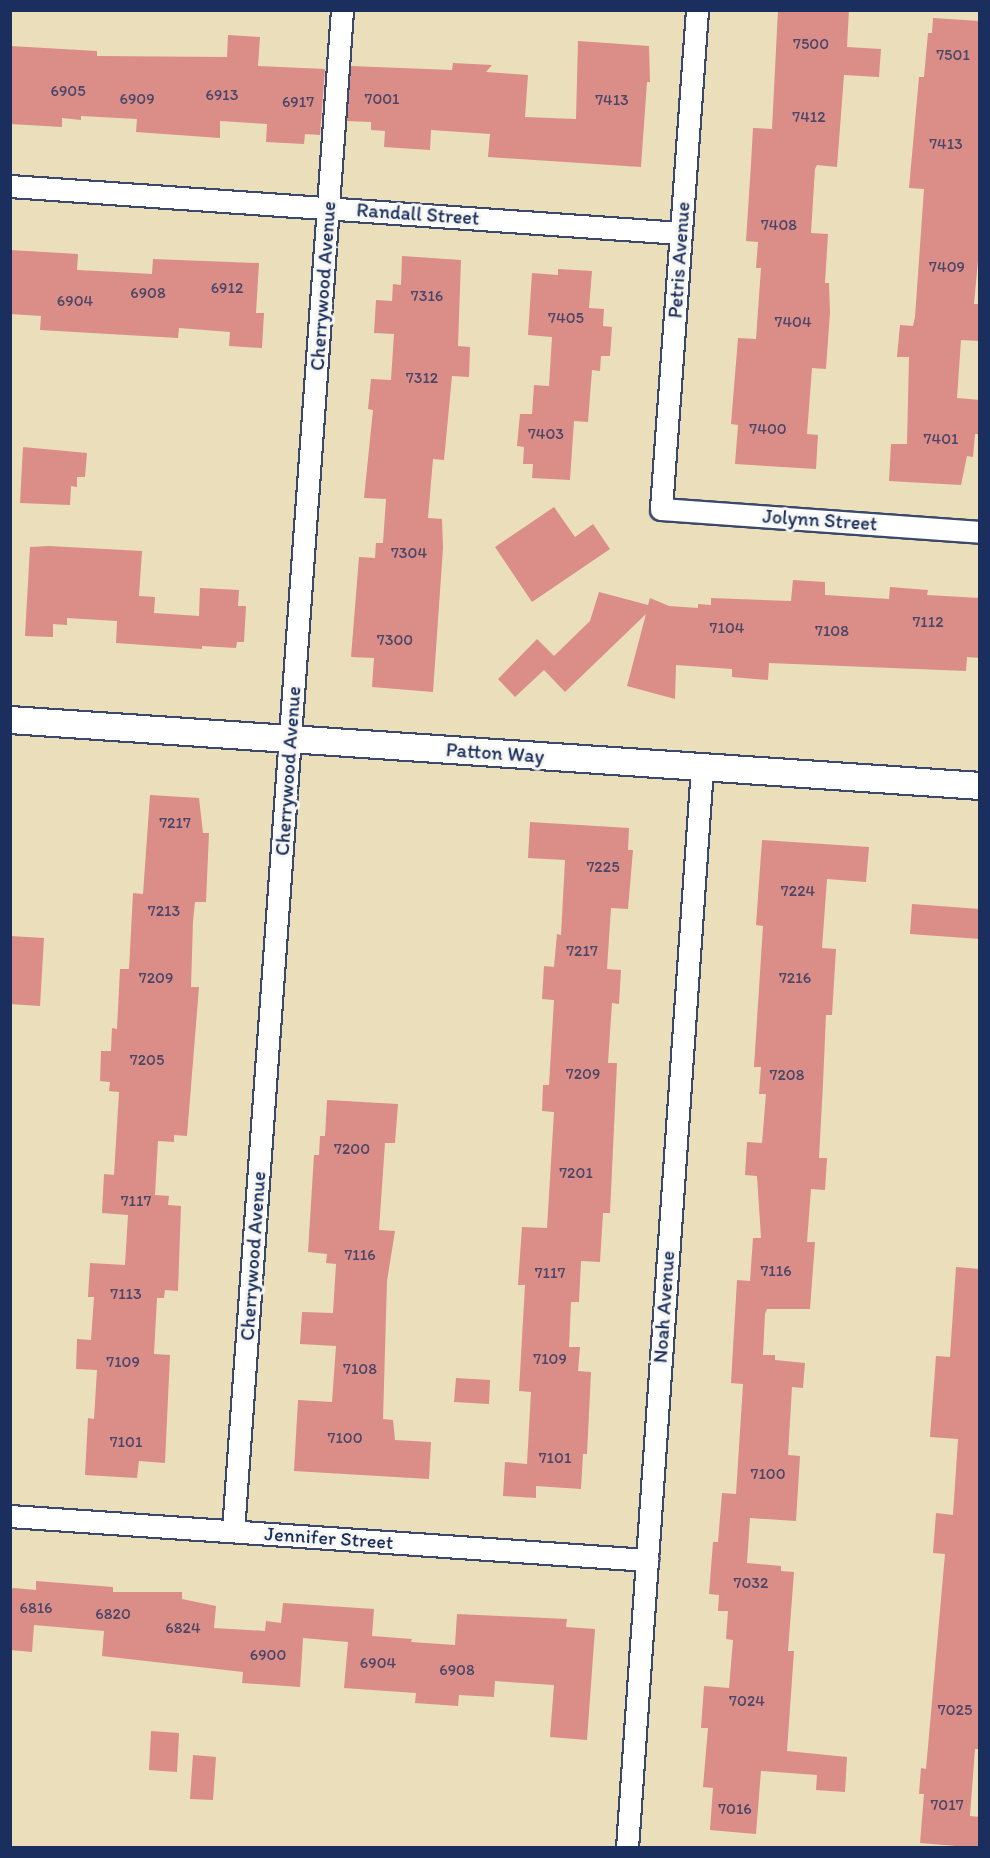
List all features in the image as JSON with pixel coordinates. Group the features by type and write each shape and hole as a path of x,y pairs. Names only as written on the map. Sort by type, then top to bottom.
{"street":[{"name":"Cherrywood Avenue","path":"233,1532 342,10"},
{"name":"Petris Avenue","path":"662,509 697,10"},
{"name":"Randall Street","path":"10,186 681,232"},
{"name":"Jolynn Street","path":"662,509 980,532"},
{"name":"Patton Way","path":"10,720 980,786"},
{"name":"Noah Avenue","path":"627,1848 702,768"},
{"name":"Jennifer Street","path":"10,1516 647,1560"}],"building":[{"path":"778,10 849,10 847,47 881,49 879,77 844,75 837,167 817,165 815,169 811,233 828,234 825,283 829,283 830,312 826,369 812,368 807,434 818,435 816,469 735,464 738,425 731,424 738,338 756,339 761,268 756,268 758,242 746,241 753,128 772,129"},
{"path":"933,18 980,21 980,239 974,304 980,304 980,341 961,340 957,398 980,400 980,434 975,434 973,457 967,456 961,485 889,481 891,444 907,444 909,357 897,357 900,325 913,326 915,317 924,189 909,188 919,77 924,77 928,33 932,33"},
{"path":"228,35 260,37 258,66 325,69 320,135 305,134 304,144 266,142 267,124 220,121 220,138 136,132 137,119 81,116 81,120 62,118 62,127 10,124 10,46 97,51 97,56 227,57"},
{"path":"578,41 649,46 650,82 647,82 641,167 488,157 490,134 431,130 430,150 384,147 385,131 371,130 371,122 347,121 351,66 452,70 453,63 492,65 486,72 528,75 525,117 576,119"},
{"path":"10,250 78,254 77,270 152,274 153,259 259,263 256,313 264,313 262,348 229,346 230,332 179,328 178,338 40,330 41,316 10,314"},
{"path":"402,256 461,260 458,346 470,347 469,377 452,376 444,460 433,459 428,518 442,519 443,548 433,692 372,687 374,658 351,657 359,557 375,558 376,543 383,543 386,499 364,498 373,410 368,409 371,379 391,380 394,334 374,333 376,300 392,301 393,284 401,285"},
{"path":"558,269 592,271 589,308 604,309 603,326 612,327 610,356 601,356 600,371 592,370 588,422 574,421 570,480 532,478 533,464 523,464 524,447 517,446 520,414 532,414 534,385 549,386 552,337 528,335 532,273 558,275"},
{"path":"23,447 87,453 85,477 77,477 77,487 71,486 70,505 20,503"},
{"path":"554,507 575,537 593,524 610,549 532,602 495,547"},
{"path":"30,547 142,551 139,596 155,597 154,613 199,616 200,588 239,590 238,606 246,606 244,642 237,642 236,648 202,646 202,649 116,643 117,621 67,618 67,625 53,624 53,637 25,636"},
{"path":"793,580 825,582 825,595 889,599 890,587 928,590 927,595 980,598 980,658 967,657 966,671 769,663 768,680 732,677 732,669 676,665 675,699 627,686 646,614 565,692 544,670 515,697 498,679 537,639 554,656 590,621 599,592 648,605 650,598 669,606 698,608 698,604 711,605 711,598 791,601"},
{"path":"150,795 199,798 203,833 209,833 206,902 195,902 193,921 191,987 199,987 187,1136 174,1135 174,1142 158,1141 155,1195 169,1196 168,1205 181,1206 178,1291 165,1290 164,1298 157,1298 154,1354 170,1355 165,1463 139,1461 137,1478 85,1475 88,1418 94,1419 97,1370 76,1369 77,1339 91,1340 94,1297 88,1297 90,1263 125,1265 128,1215 102,1213 104,1174 114,1175 119,1092 109,1091 110,1082 100,1081 101,1051 111,1051 112,1028 117,1029 120,969 129,969 133,893 143,894"},
{"path":"530,822 629,828 628,850 633,850 628,909 611,908 607,969 621,970 619,1004 612,1003 608,1063 617,1063 610,1213 603,1213 600,1262 581,1261 579,1302 571,1302 569,1347 580,1347 578,1371 591,1372 587,1454 583,1454 581,1489 536,1486 536,1498 503,1496 505,1462 527,1464 531,1392 519,1391 525,1285 518,1285 522,1227 547,1228 554,1112 542,1111 543,1085 549,1085 554,1000 542,999 544,966 554,967 557,934 561,935 565,860 528,858"},
{"path":"762,840 869,847 866,882 827,879 822,948 836,949 832,1015 826,1015 819,1158 827,1158 825,1190 811,1189 807,1242 815,1242 810,1309 767,1309 765,1314 763,1355 775,1355 775,1360 805,1363 803,1388 792,1387 788,1455 800,1456 796,1521 750,1518 747,1563 781,1566 781,1571 794,1572 788,1651 794,1651 787,1751 847,1757 845,1792 816,1790 817,1775 761,1771 756,1834 710,1830 713,1788 703,1787 708,1728 701,1728 704,1686 729,1688 733,1640 726,1639 728,1611 718,1611 719,1595 709,1594 713,1542 718,1542 722,1493 736,1494 743,1384 731,1383 737,1280 750,1281 753,1238 761,1238 757,1176 745,1175 747,1142 762,1143 766,1094 759,1094 761,1067 754,1067 763,926 756,925"},
{"path":"912,904 980,909 980,939 910,934"},
{"path":"10,936 44,938 40,1006 10,1004"},
{"path":"327,1100 398,1104 395,1143 385,1143 379,1230 395,1231 387,1281 383,1419 393,1420 395,1440 431,1442 429,1479 294,1471 298,1400 332,1402 336,1346 300,1344 302,1312 333,1313 336,1264 326,1263 327,1254 308,1252 314,1155 319,1155 320,1136 325,1136"},
{"path":"956,1267 980,1269 980,1749 975,1749 970,1816 980,1817 980,1848 920,1843 924,1794 919,1794 921,1768 926,1769 945,1554 933,1553 936,1513 953,1515 958,1439 930,1437 936,1356 950,1357"},
{"path":"456,1378 490,1380 489,1404 454,1402"},
{"path":"36,1581 113,1587 113,1592 182,1592 182,1599 216,1606 214,1628 265,1631 266,1621 281,1623 283,1603 374,1609 372,1636 455,1645 457,1614 567,1619 566,1627 595,1629 587,1740 550,1737 554,1685 495,1681 494,1697 459,1695 458,1706 415,1703 416,1693 344,1688 348,1642 303,1638 300,1687 242,1683 243,1672 102,1656 104,1631 34,1625 32,1652 10,1650 10,1592 13,1588 36,1590"},
{"path":"151,1731 179,1733 177,1772 149,1770"},
{"path":"193,1755 216,1757 213,1800 190,1799"}]}
